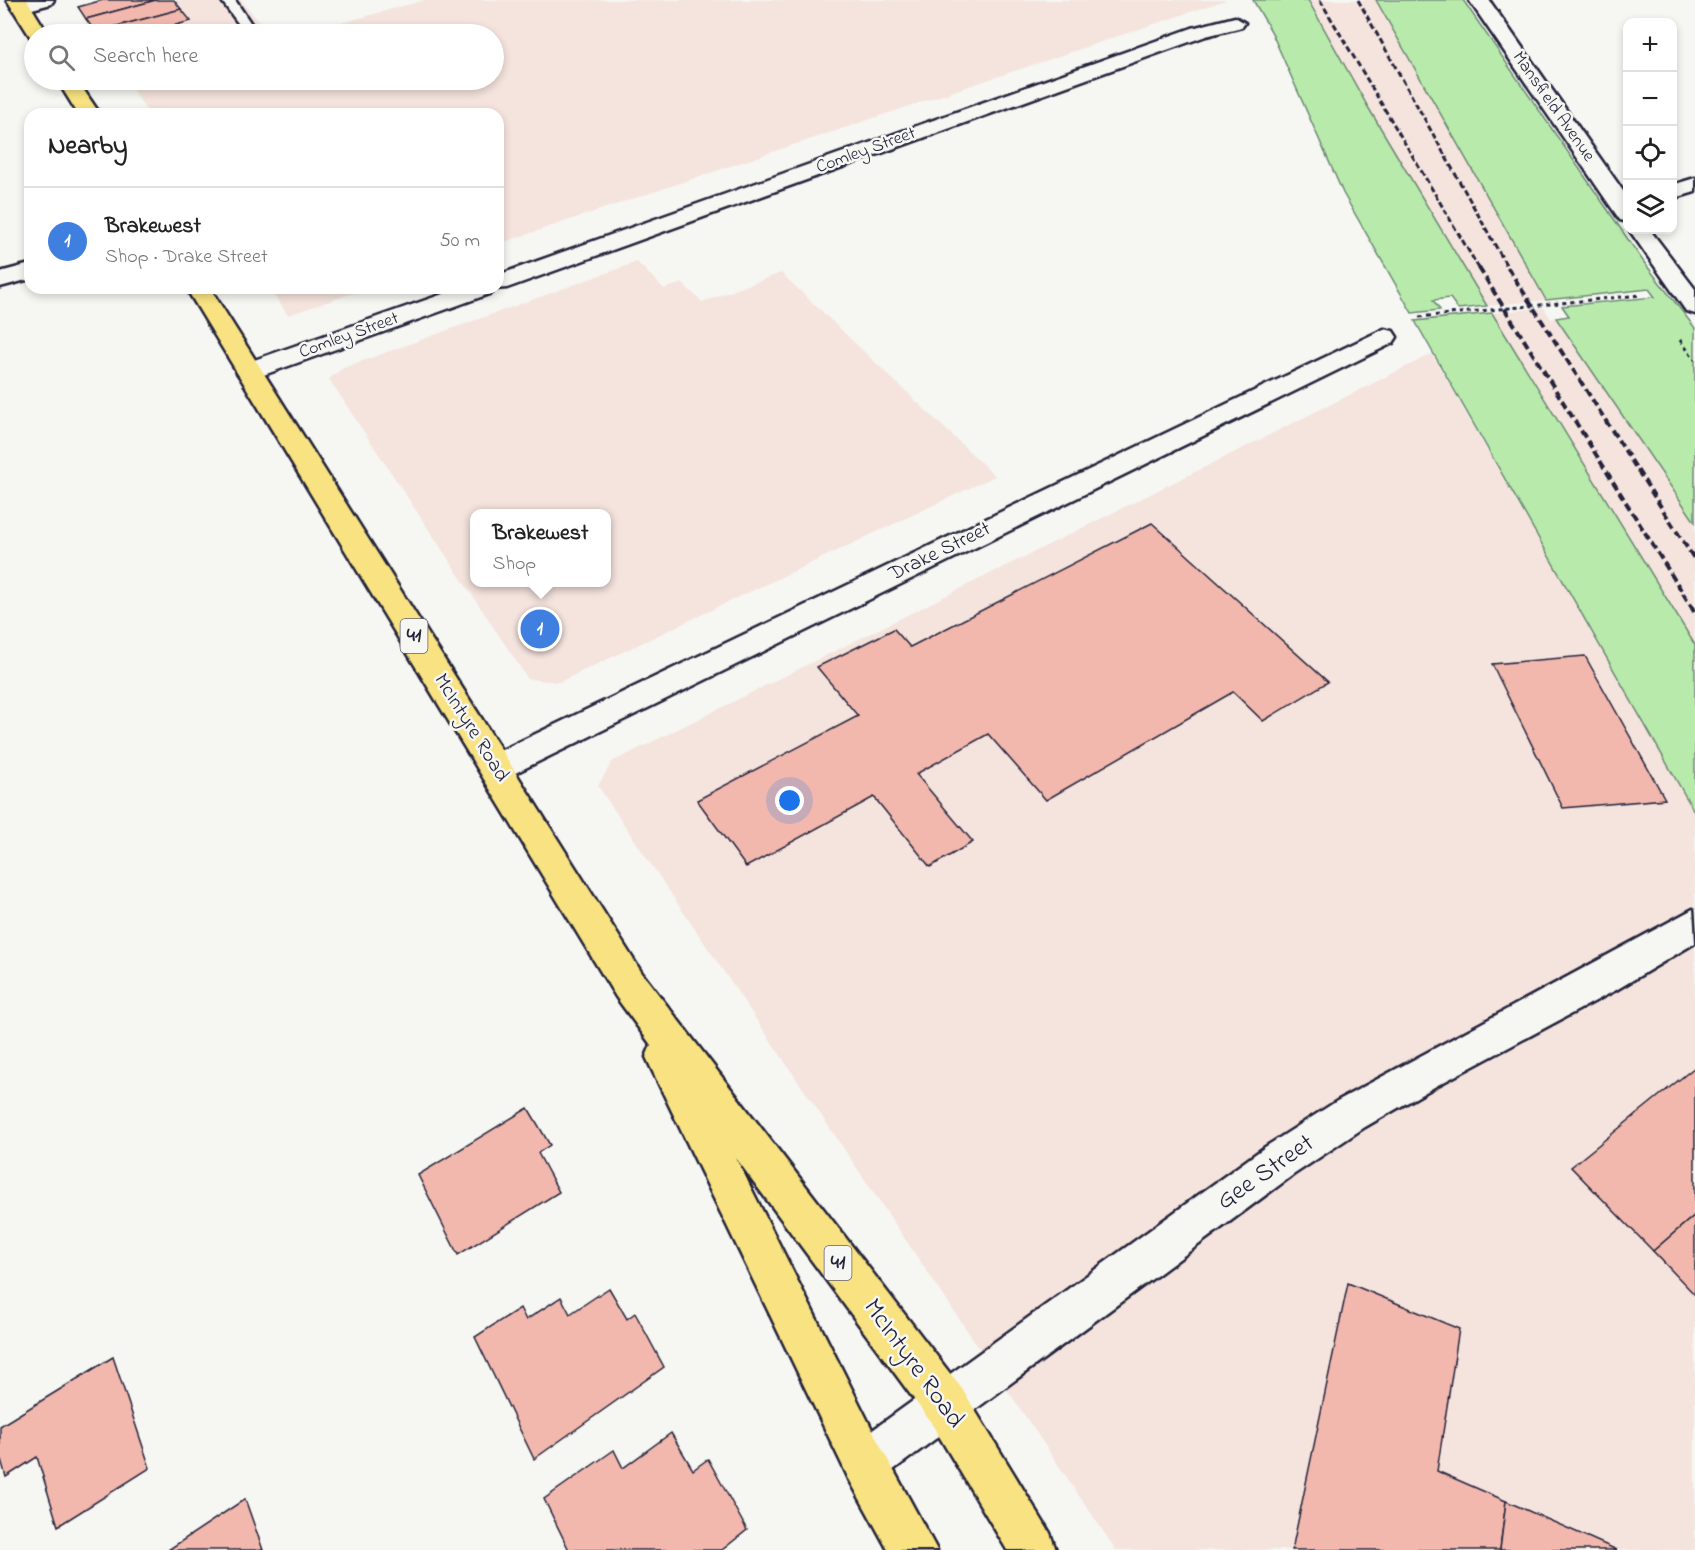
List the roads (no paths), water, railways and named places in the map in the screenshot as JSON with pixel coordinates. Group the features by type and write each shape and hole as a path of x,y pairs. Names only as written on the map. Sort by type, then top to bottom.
{"main road":[{"path":"14,5 30,24"},
{"path":"73,90 85,108"},
{"name":"McIntyre Road","path":"202,294 629,985 946,1405 1033,1550"},
{"name":"McIntyre Road","path":"629,985 865,1463 914,1550"}],"street":[{"path":"14,5 44,0"},
{"name":"Mansfield Avenue","path":"1479,0 1623,203"},
{"name":"Comley Street","path":"504,281 1199,32 1235,23"},
{"path":"1677,190 1695,185"},
{"path":"1641,234 1695,306"},
{"path":"0,280 24,273"},
{"name":"Comley Street","path":"249,371 466,294"},
{"name":"Drake Street","path":"495,768 1384,337"},
{"name":"Gee Street","path":"865,1463 1279,1161 1351,1114 1422,1073 1603,978 1693,925"}],"lane":[{"path":"228,0 245,24"}],"railway":[{"path":"1320,0 1480,270"},
{"path":"1358,0 1509,270"},
{"path":"1479,268 1691,606"},
{"path":"1508,268 1695,560"},
{"path":"1690,604 1695,613"}],"place":[{"name":"Brakewest","path":"540,629"}]}
